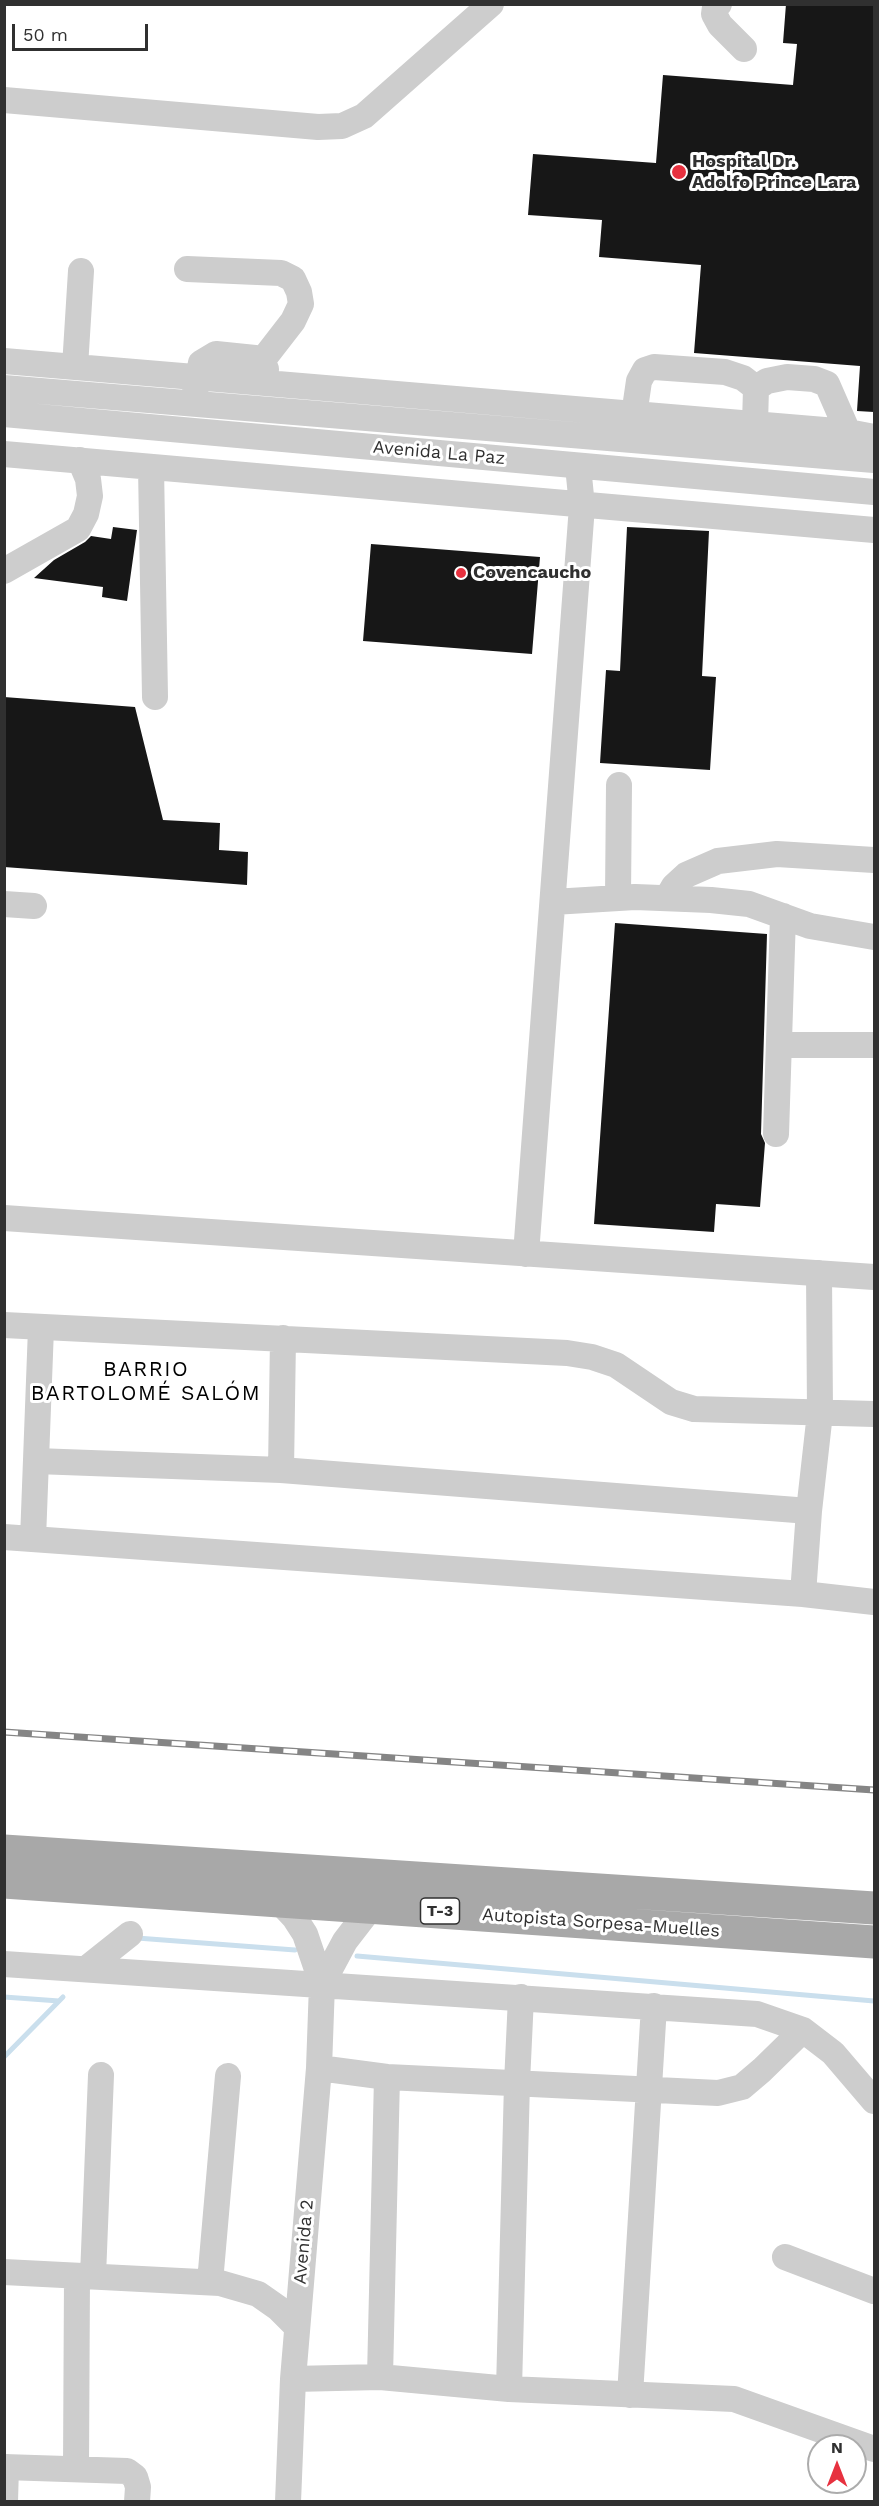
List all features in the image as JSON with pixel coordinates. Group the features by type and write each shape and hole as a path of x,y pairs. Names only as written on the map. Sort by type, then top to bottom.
{"main road":[{"name":"Autopista Sorpesa-Muelles","path":"4,1851 874,1908"},
{"name":"Autopista Sorpesa-Muelles","path":"4,1882 874,1942"}],"street":[{"path":"4,100 318,126 342,126 364,116 491,4"},
{"path":"719,4 715,7 714,15 720,25 744,49"},
{"path":"187,270 280,273 293,279 301,304 263,372 262,410"},
{"path":"75,367 81,271"},
{"path":"4,361 197,378 263,372 633,414 848,432 874,437"},
{"path":"632,471 633,414 639,381 645,370 654,367 725,372 743,378 756,388"},
{"path":"756,388 767,381 787,377 814,379 827,384 848,432"},
{"path":"193,405 197,378"},
{"name":"Avenida La Paz","path":"4,388 874,460"},
{"path":"755,424 756,388"},
{"name":"Avenida La Paz","path":"4,414 874,492"},
{"path":"387,488 392,448"},
{"path":"4,454 874,530"},
{"path":"4,571 78,529 86,514 90,496 88,479 80,460"},
{"path":"526,1254 582,506 578,466"},
{"path":"151,467 155,698"},
{"path":"618,897 620,785"},
{"path":"667,898 674,886 686,875 718,861 777,854 874,860"},
{"path":"553,902 618,897 749,904 810,926 874,937"},
{"path":"4,904 34,906"},
{"path":"776,1134 783,916"},
{"path":"779,1045 874,1045"},
{"path":"4,1218 874,1277"},
{"path":"802,1594 808,1511 820,1413 819,1273"},
{"path":"4,1325 41,1329 468,1347 584,1356 616,1365 671,1402 694,1409 874,1414"},
{"path":"33,1539 41,1329"},
{"path":"280,1470 283,1338"},
{"path":"36,1461 280,1470 808,1511"},
{"path":"4,1537 802,1594 874,1602"},
{"path":"278,1900 294,1917 305,1934 322,1983"},
{"path":"322,1983 332,1962 358,1922 372,1906"},
{"path":"86,1969 130,1934"},
{"path":"4,1964 322,1983 757,2014 803,2030 834,2053 874,2100"},
{"name":"Avenida 2","path":"288,2502 293,2379 319,2068 322,1983"},
{"path":"509,2389 521,1997"},
{"path":"630,2395 647,2089 654,2006"},
{"path":"319,2068 387,2077 718,2093 730,2092 742,2086 803,2030"},
{"path":"76,2468 85,2276 101,2074"},
{"path":"210,2282 228,2076"},
{"path":"380,2377 387,2077"},
{"path":"785,2258 874,2291"},
{"path":"4,2272 220,2283 258,2294 278,2308 297,2327"},
{"path":"293,2379 380,2377 509,2389 734,2399 874,2449"},
{"path":"5,2502 5,2467 127,2471 135,2477 138,2487 137,2502"}],"building":[{"path":"786,4 874,4 874,412 857,411 860,366 694,353 701,265 599,257 602,220 528,215 533,154 656,163 663,75 793,85 797,44 783,43"},
{"path":"113,527 137,530 127,601 102,597 103,587 34,578 54,560 91,536 111,539"},
{"path":"627,527 709,531 702,676 716,677 710,770 600,763 606,670 620,671"},
{"path":"371,544 540,557 532,654 363,641"},
{"path":"4,697 135,707 163,820 220,823 219,850 248,852 247,885 4,867"},
{"path":"615,923 767,934 761,1134 765,1143 760,1207 716,1204 714,1232 594,1224"}],"waterway":[{"path":"137,1938 295,1950"},
{"path":"357,1956 874,2001"},
{"path":"4,1997 59,2001"},
{"path":"4,2057 63,1997"}],"railway":[{"path":"4,1732 874,1790"}],"place":[{"name":"Hospital Dr. Adolfo Prince Lara","path":"679,172"},
{"name":"Covencaucho","path":"461,573"}],"district":[{"name":"BARRIO BARTOLOMÉ SALÓM","path":"146,1382"}]}
